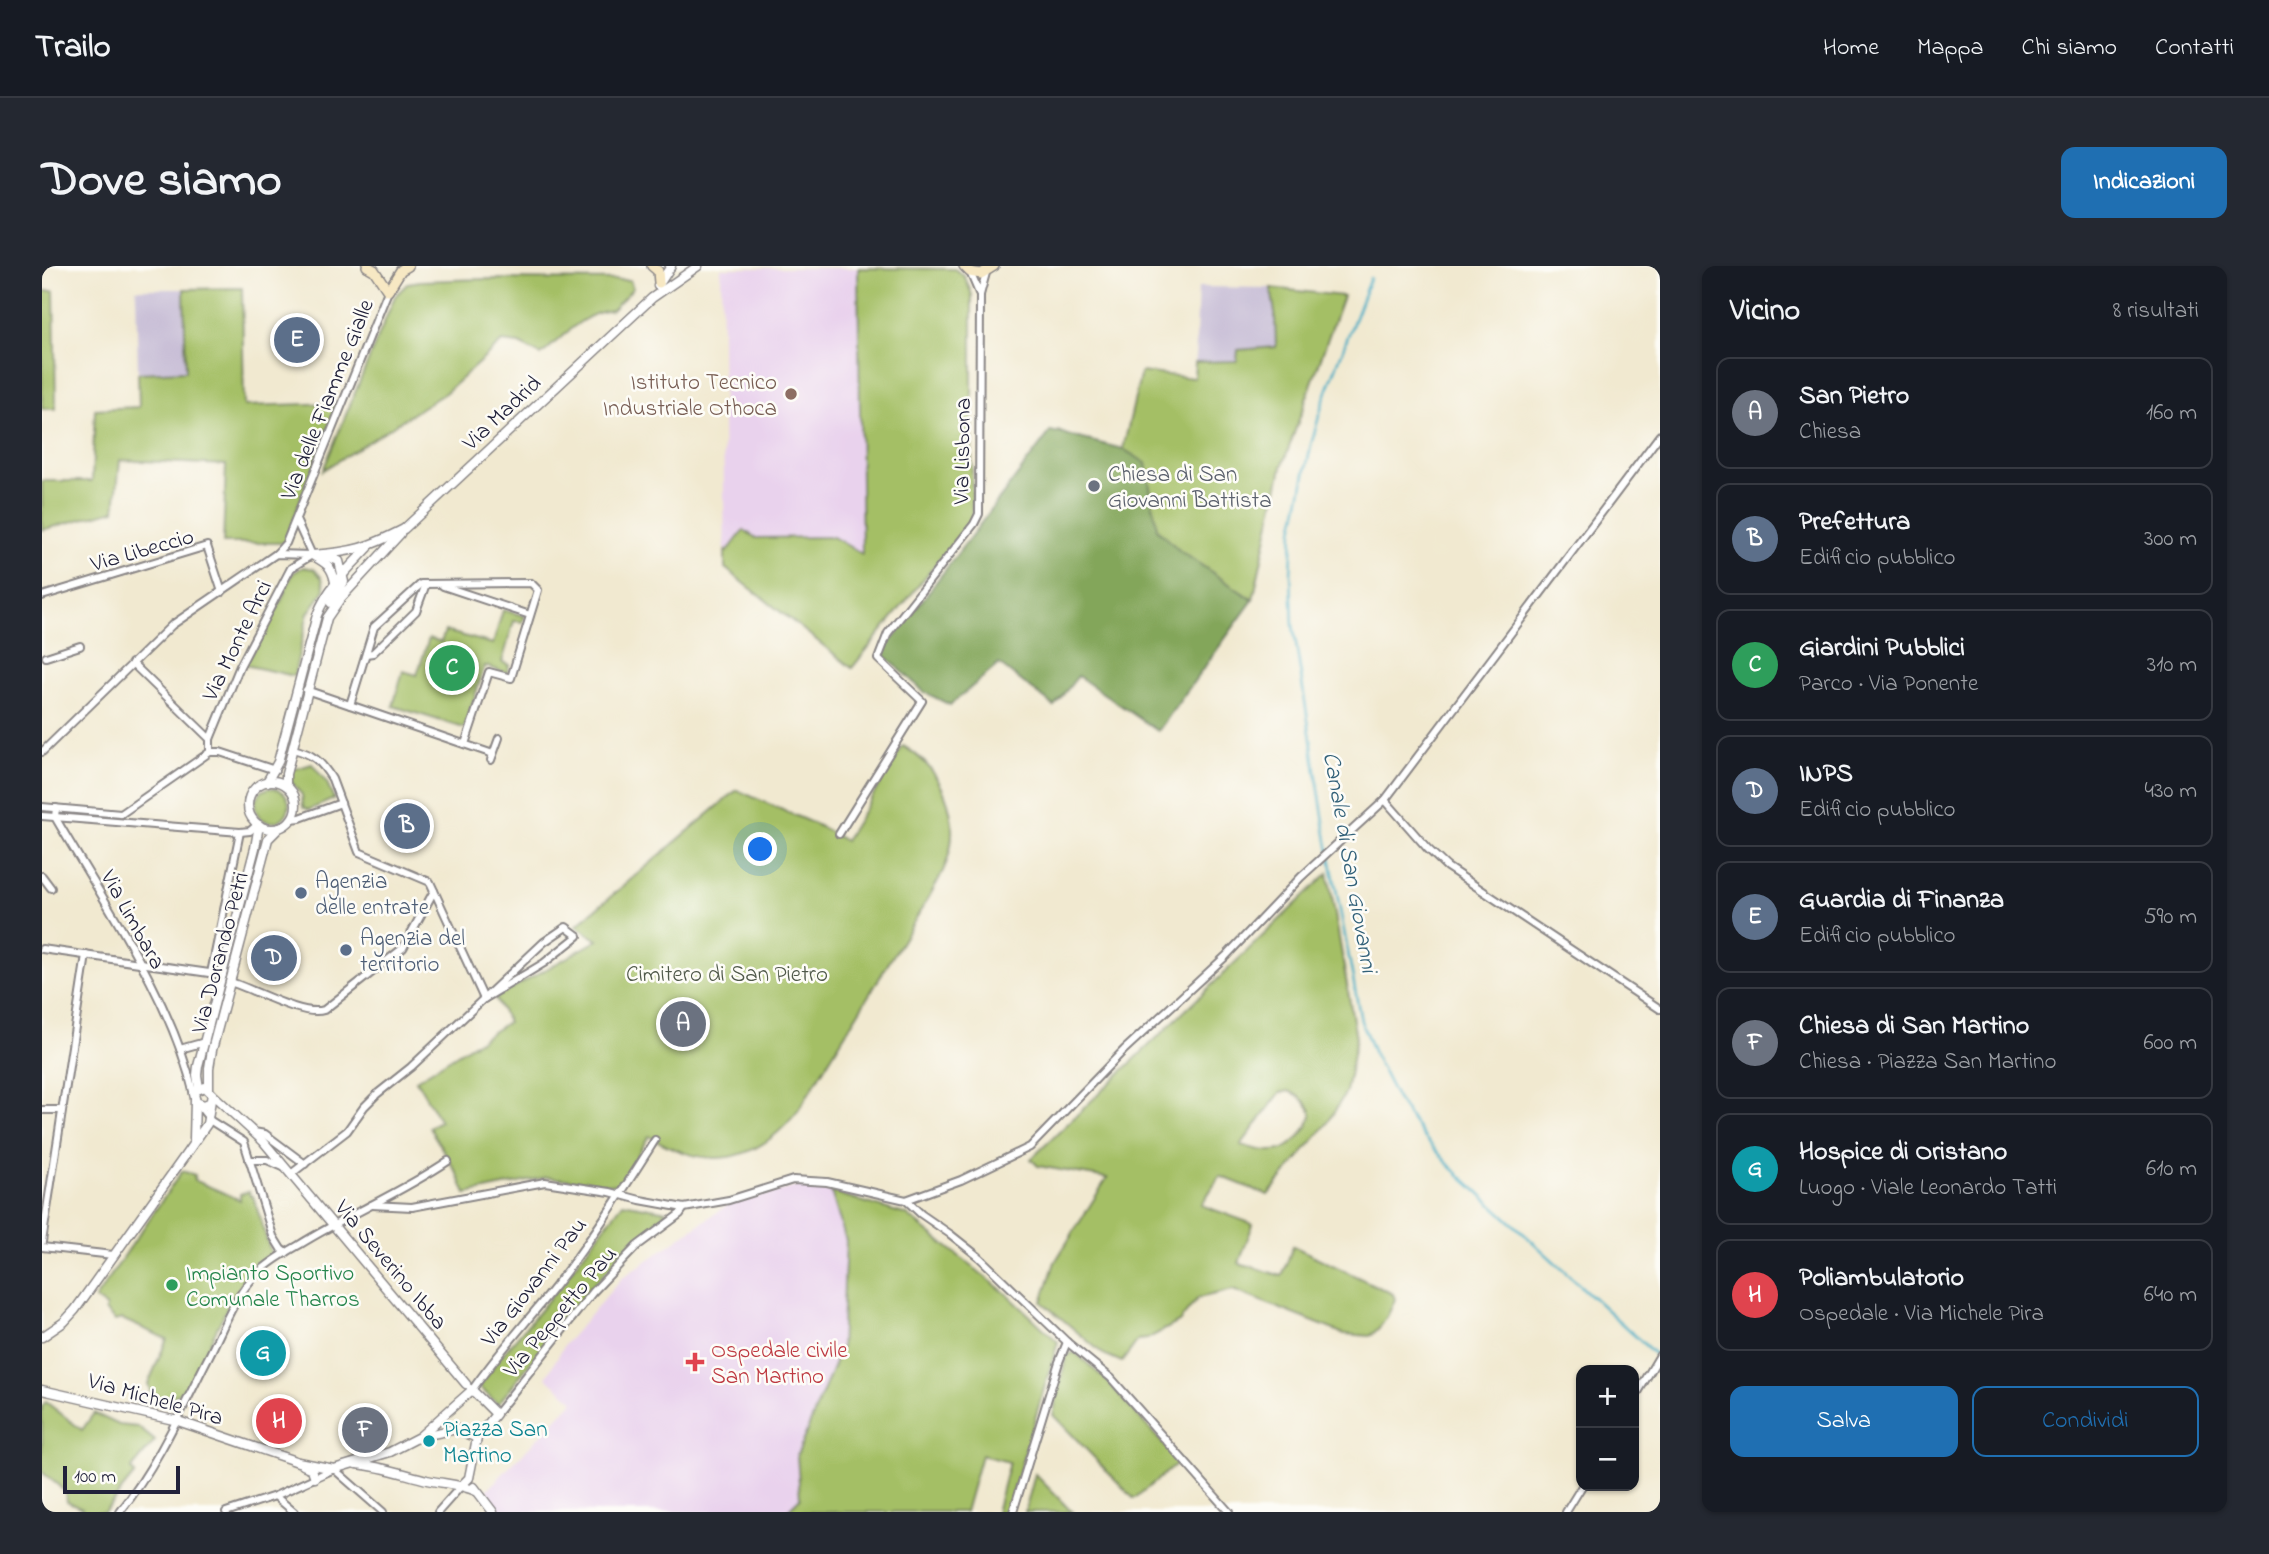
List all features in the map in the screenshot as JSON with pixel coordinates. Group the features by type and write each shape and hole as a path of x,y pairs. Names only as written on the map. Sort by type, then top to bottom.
{"main road":[{"path":"367,266 374,270 388,290 401,270 408,266"},
{"path":"652,266 658,271 660,283"},
{"path":"967,269 990,269"}],"street":[{"name":"Via Madrid","path":"652,298 671,266"},
{"name":"Via Madrid","path":"370,546 404,529 652,298 698,266"},
{"name":"Via Lisbona","path":"967,269 980,295"},
{"name":"Via Lisbona","path":"839,834 922,701 878,659 888,633 974,524 979,514 980,295 990,269"},
{"name":"Via delle Fiamme Gialle","path":"276,554 286,543 296,520 388,290"},
{"path":"906,1200 961,1180 1030,1147 1124,1050 1226,956 1321,859 1385,800 1660,435"},
{"name":"Via delle Fiamme Gialle","path":"296,520 312,555"},
{"path":"327,618 340,599 404,529"},
{"name":"Via Libeccio","path":"42,596 207,546 222,592"},
{"path":"312,555 346,552 370,546"},
{"path":"341,803 271,829 259,825 250,813 250,797 254,790 267,782 275,771 323,598 370,546"},
{"path":"343,574 354,575 385,549"},
{"path":"42,752 172,625 276,554 329,556 339,561 344,582 330,604 286,774 286,785"},
{"path":"312,555 328,564 335,582"},
{"name":"Via Monte Arci","path":"210,752 210,738 240,666 291,568 312,555"},
{"path":"350,705 374,627 421,584 531,583 538,590 511,678 489,672 465,744"},
{"path":"366,654 373,653 416,611 426,584"},
{"path":"438,584 530,615"},
{"path":"46,656 80,646"},
{"path":"132,663 210,738"},
{"path":"297,688 465,744 492,757 499,738"},
{"path":"293,749 310,753 320,761 332,779 359,852 430,882 484,999"},
{"path":"42,807 121,814 210,752 220,752 275,771"},
{"path":"267,782 286,785 295,797 292,819"},
{"path":"1385,800 1447,867 1660,1009"},
{"path":"55,817 56,808"},
{"path":"121,814 126,822"},
{"path":"42,816 240,832 250,831 259,825"},
{"name":"Via Limbara","path":"55,817 139,963 180,1049 197,1095"},
{"name":"Via Dorando Petri","path":"194,1139 197,1075 256,848 259,825"},
{"name":"Via Dorando Petri","path":"208,1118 212,1050 268,839 278,828"},
{"name":"Via Dorando Petri","path":"211,973 240,832"},
{"path":"42,876 51,888"},
{"path":"230,982 299,1009 314,1012 324,1010 403,948 434,891"},
{"path":"249,1160 267,1160 289,1172 305,1164 347,1131 377,1094 411,1067 544,942 566,926 578,936 544,963 484,999"},
{"path":"42,948 223,975"},
{"path":"86,955 42,1244 113,1255"},
{"path":"180,1049 205,1042"},
{"path":"197,1095 210,1096 204,1105 197,1095"},
{"path":"197,1095 208,1118 244,1142 273,1236 286,1252"},
{"name":"Via Severino Ibba","path":"210,1096 254,1132 469,1387"},
{"path":"42,1110 62,1110"},
{"path":"42,1337 64,1322 205,1127 208,1118"},
{"path":"254,1132 265,1134 305,1164"},
{"name":"Via Giovanni Pau","path":"469,1387 569,1268 621,1195 655,1140"},
{"path":"120,1512 142,1483 178,1421 232,1309 253,1278 286,1252 333,1223 372,1205 448,1161"},
{"path":"372,1205 412,1207 545,1182 684,1208 729,1200 793,1180 827,1182 906,1200 979,1257 1067,1342 1111,1378 1230,1512"},
{"name":"Via Peppetto Pau","path":"496,1414 593,1292 637,1246 680,1214 684,1208"},
{"path":"1022,1512 1014,1508 1067,1342"},
{"path":"1639,1390 1660,1355"},
{"path":"419,1437 469,1387 496,1414 477,1438 465,1481 438,1512"},
{"name":"Via Michele Pira","path":"42,1390 178,1421 298,1462 312,1469 315,1478"},
{"path":"226,1512 275,1496 334,1469 390,1452 419,1437 457,1429 477,1438"},
{"path":"390,1452 385,1457 385,1462 392,1470"},
{"name":"Via Michele Pira","path":"298,1462 334,1469"},
{"path":"353,1464 392,1470 428,1480 465,1481 493,1512"},
{"path":"334,1469 383,1512"},
{"path":"1566,1512 1579,1491"},
{"path":"275,1496 293,1512"}],"shaded area":[{"name":"Istituto Tecnico Industriale Othoca","path":"721,268 858,268 863,654 852,668 725,568"},
{"path":"1198,287 1271,288 1276,347 1238,350 1238,361 1195,362"},
{"path":"136,289 184,289 186,371 138,373"},
{"name":"Ospedale civile San Martino","path":"800,1186 831,1192 846,1241 841,1348 797,1455 800,1498 786,1512 501,1512 487,1490 574,1401 546,1377 565,1344 622,1278 729,1204"}],"green space":[{"path":"858,268 955,269 965,277 972,295 972,519 852,668 725,568 725,551 727,552 744,530 756,538 833,537 862,554"},
{"path":"485,279 630,280 633,288 612,310 582,321 541,355 519,344 502,342 445,393 323,470 395,296 408,283"},
{"path":"242,288 244,406 338,403 284,543 223,543 226,465 120,460 115,510 42,530 42,481 92,481 95,409 139,407 138,373 186,371 184,289"},
{"path":"1271,288 1343,296 1282,467 1253,600 1180,551 1158,531 992,524 1058,431 1108,452 1148,480 1145,463 1123,449 1141,372 1194,378 1195,362 1237,361 1238,350 1276,347"},
{"path":"42,291 54,291 56,409 42,409"},
{"path":"1051,431 1123,449 1146,463 1157,529 1180,551 1253,600 1158,731 1078,676 1054,706 999,664 950,705 924,692 882,653"},
{"path":"303,567 314,569 322,578 325,590 308,613 294,676 245,665 279,606 293,573"},
{"path":"503,610 525,616 523,622 514,621 502,662 509,665 507,673 485,666 464,728 393,706 403,671 417,675 429,638 441,642 445,631 493,644"},
{"name":"Cimitero di San Pietro","path":"903,746 928,766 945,794 952,825 948,858 929,897 798,1111 782,1129 765,1143 747,1152 710,1158 670,1147 649,1136 617,1185 547,1177 466,1194 458,1175 429,1127 440,1121 416,1080 508,1022 495,998 598,940 576,926 737,790 821,827 845,841"},
{"path":"312,764 327,783 334,799 309,810 303,807 302,795 290,780 292,770"},
{"path":"272,788 284,793 289,805 284,817 272,822 260,817 255,805 260,793"},
{"path":"1328,873 1356,1038 1346,1092 1327,1124 1268,1195 1220,1176 1201,1205 1253,1224 1239,1263 1282,1276 1293,1246 1393,1294 1395,1299 1390,1310 1375,1332 1370,1336 1344,1334 1233,1290 1198,1298 1179,1322 1147,1339 1138,1340 1122,1362 1103,1354 1042,1302 1055,1262 1107,1178 1038,1166 1031,1159","holes":["1289,1091 1306,1103 1311,1114 1310,1121 1296,1140 1275,1151 1241,1145 1280,1093"]},
{"name":"Impianto Sportivo Comunale Tharros","path":"182,1171 195,1175 194,1180 240,1200 240,1194 249,1191 271,1253 246,1277 229,1304 186,1390 164,1398 151,1394 148,1384 167,1339 122,1319 115,1321 105,1311 106,1307 95,1299"},
{"path":"831,1192 907,1215 1008,1295 1058,1342 1007,1512 996,1512 1009,1462 981,1455 965,1512 786,1512 800,1498 797,1455 841,1348 846,1241"},
{"path":"623,1203 667,1211 588,1290 498,1404 479,1387"},
{"path":"1076,1353 1107,1381 1179,1462 1134,1499 1053,1415 1066,1357"},
{"path":"46,1402 82,1430 94,1413 119,1425 138,1427 155,1441 131,1470 135,1474 104,1512 80,1512 82,1508 67,1501 65,1491 42,1472 42,1407"},
{"path":"1035,1474 1072,1512 1025,1512"}],"waterway":[{"name":"Canale di San Giovanni","path":"1370,278 1323,402 1311,445 1293,531 1291,574 1293,625 1327,841 1361,1021 1397,1099 1424,1137 1451,1167 1658,1357"}],"place":[{"name":"Guardia di Finanza","path":"297,340"},
{"name":"Istituto Tecnico Industriale Othoca","path":"791,394"},
{"name":"Chiesa di San Giovanni Battista","path":"1094,486"},
{"name":"Giardini Pubblici","path":"452,668"},
{"name":"Prefettura","path":"407,826"},
{"name":"Agenzia delle entrate","path":"301,893"},
{"name":"Agenzia del territorio","path":"346,950"},
{"name":"INPS","path":"274,958"},
{"name":"San Pietro","path":"683,1024"},
{"name":"Impianto Sportivo Comunale Tharros","path":"172,1285"},
{"name":"Hospice di Oristano","path":"263,1353"},
{"name":"Ospedale civile San Martino","path":"695,1362"},
{"name":"Poliambulatorio","path":"279,1421"},
{"name":"Chiesa di San Martino","path":"365,1430"},
{"name":"Piazza San Martino","path":"429,1441"}]}
